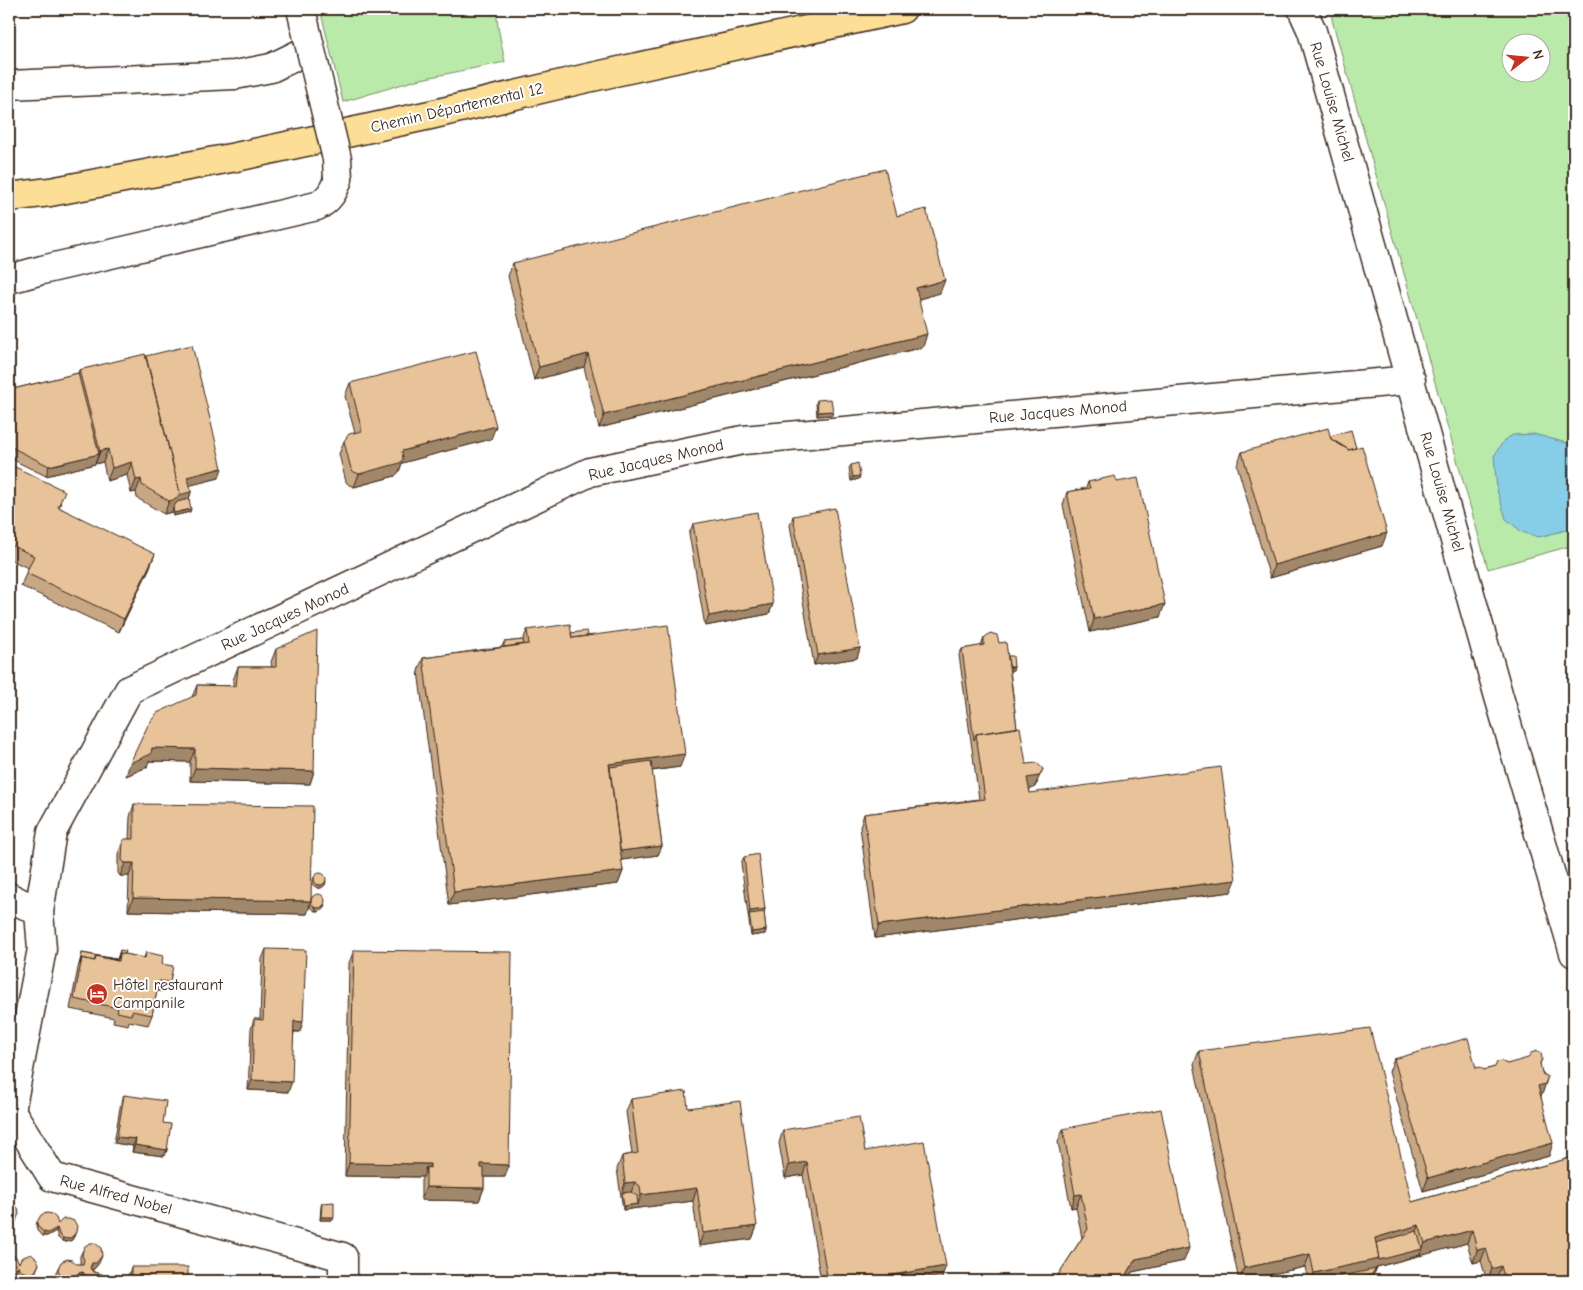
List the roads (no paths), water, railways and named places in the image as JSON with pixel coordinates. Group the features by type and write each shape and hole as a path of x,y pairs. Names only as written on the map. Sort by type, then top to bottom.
{"main road":[{"name":"Chemin Départemental 12","path":"9,197 50,192 246,155 902,9"}],"street":[{"path":"9,279 317,206 327,200 332,194 338,179 337,159 300,9"},
{"name":"Rue Louise Michel","path":"1311,16 1499,697 1574,953"},
{"path":"9,84 235,74 271,68 310,50"},
{"name":"Rue Jacques Monod","path":"39,912 52,832 129,690 590,472 743,440 1411,380"},
{"path":"9,898 39,912"},
{"name":"Rue Alfred Nobel","path":"39,912 42,949 11,1111 52,1177 343,1257 343,1281"}],"water":[{"path":"1534,434 1574,445 1574,528 1539,537 1522,532 1506,519 1497,490 1494,456 1504,440 1513,435"}],"place":[{"name":"Hôtel restaurant Campanile","path":"97,994"}]}
